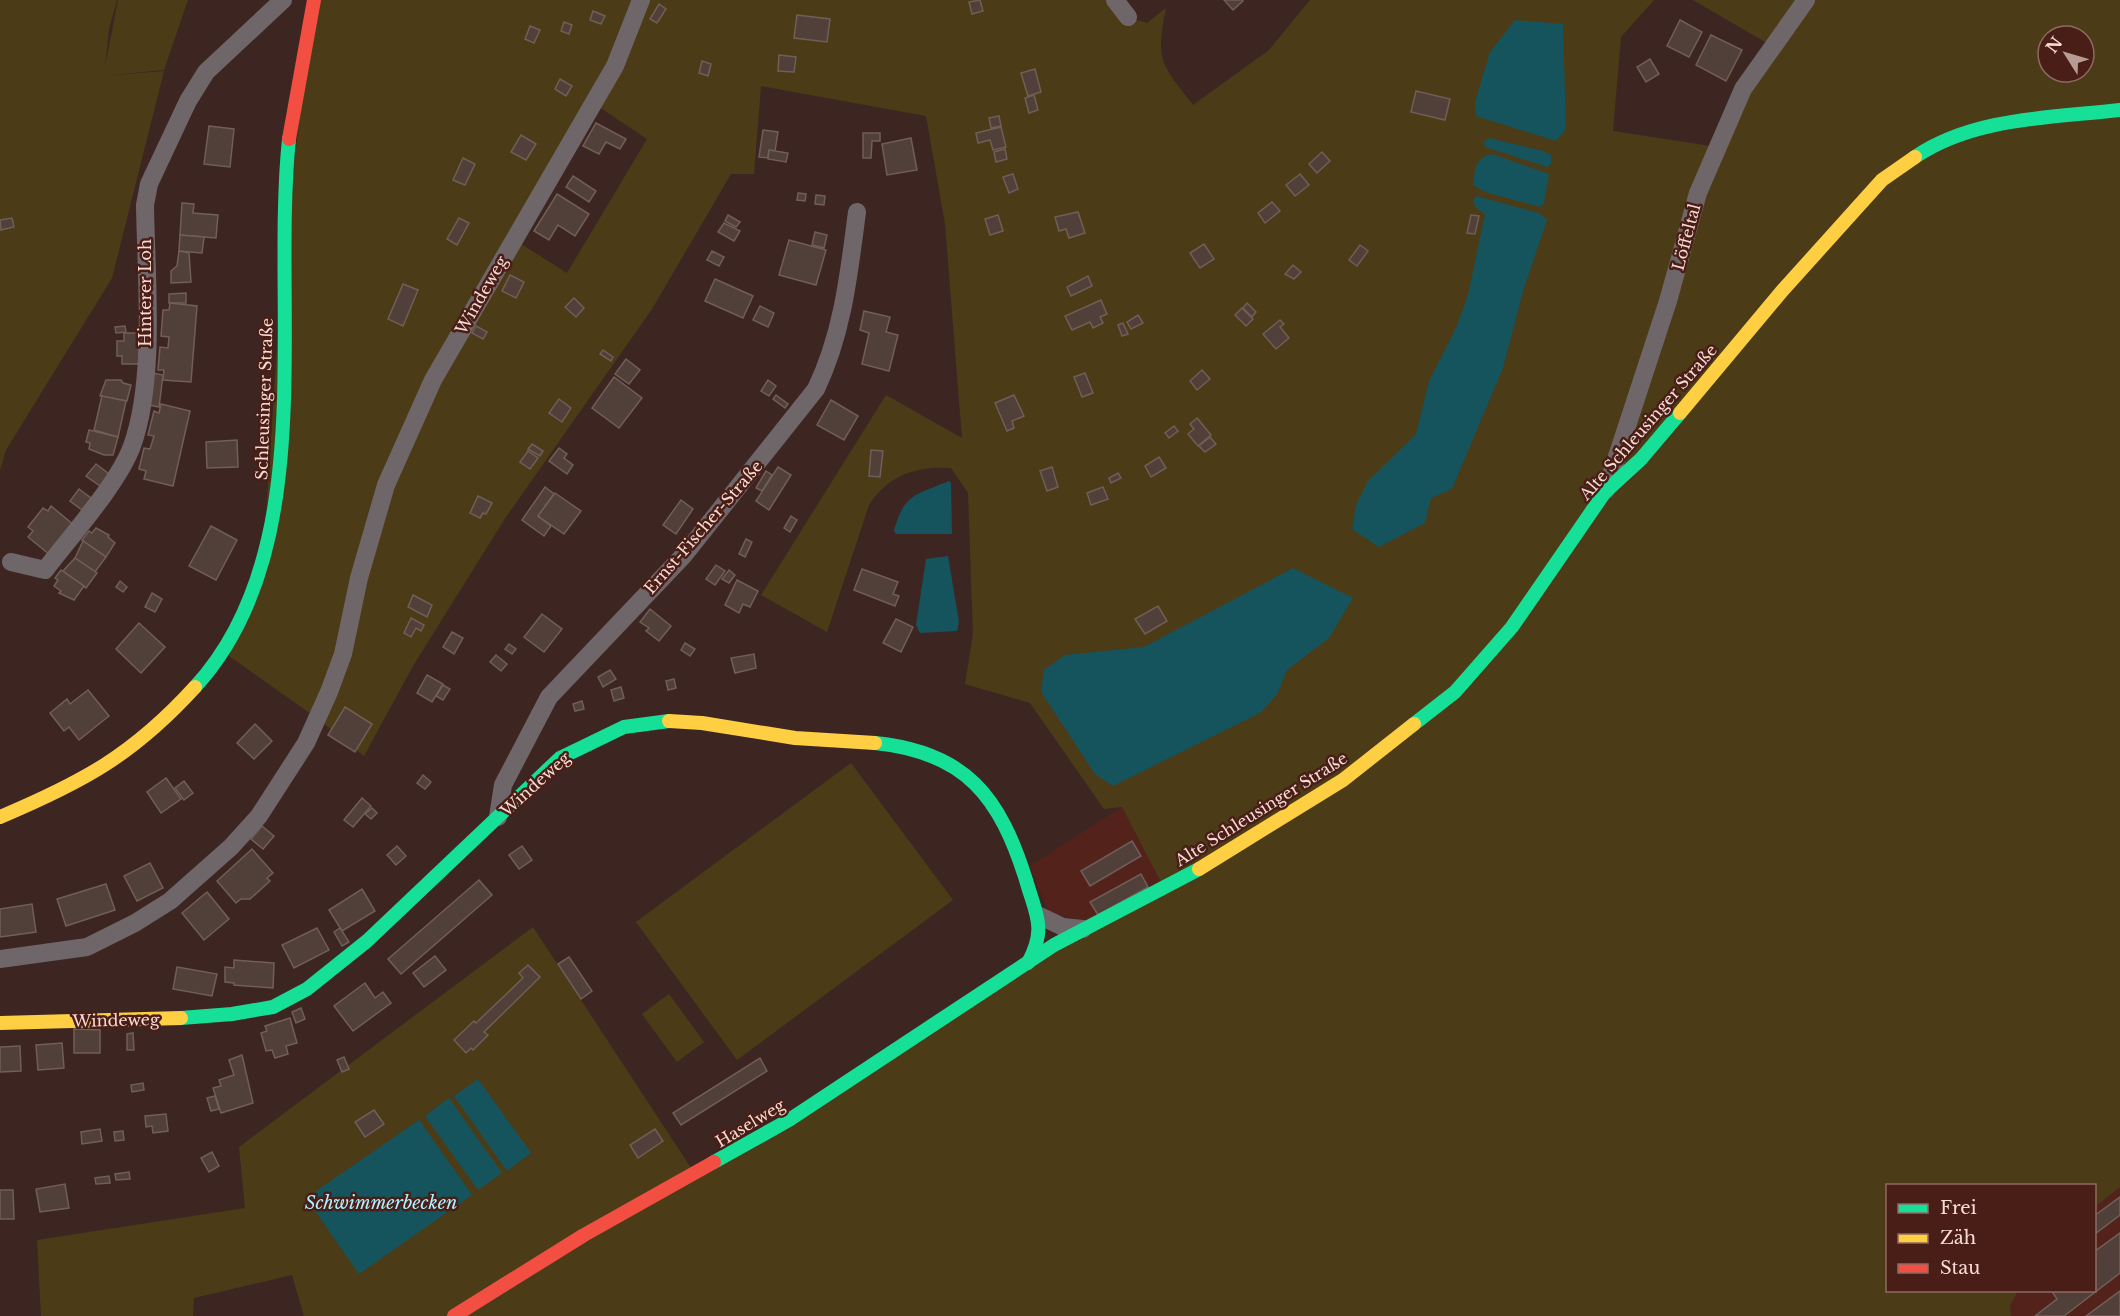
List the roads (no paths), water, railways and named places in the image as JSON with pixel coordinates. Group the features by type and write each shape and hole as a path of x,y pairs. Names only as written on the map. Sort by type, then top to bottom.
{"street":[{"name":"Hinterer Loh","path":"11,562 45,570 119,471 131,447 144,399 145,205 149,184 188,100 206,72 283,0"},
{"name":"Schleusinger Straße","path":"0,817 68,790 104,770 138,745 192,692 222,651 246,608 263,562 274,516 282,452 285,182 293,112 314,0"},
{"name":"Windeweg","path":"0,958 87,947 135,923 170,901 231,847 259,816 306,743 326,701 343,654 360,578 386,484 433,380 615,66 641,0"},
{"path":"1115,0 1128,18"},
{"name":"Löffeltal","path":"1605,492 1668,301 1698,193 1743,89 1806,0"},
{"name":"Alte Schleusinger Straße","path":"1054,945 1219,858 1343,780 1455,692 1512,627 1605,492 1641,459 1782,291 1882,180 1930,147 1978,127 2120,110"},
{"name":"Ernst-Fischer-Straße","path":"498,817 503,785 549,697 684,555 816,389 829,360 846,296 857,212"},
{"name":"Windeweg","path":"0,1023 167,1019 232,1014 273,1007 307,990 367,942 560,758 588,741 615,730 669,720 795,738 879,743 920,749 961,772 992,801 1013,836 1030,897 1040,916 1038,945 1028,963"},
{"path":"1040,916 1063,927 1083,929"},
{"name":"Haselweg","path":"454,1316 584,1235 789,1120 933,1022 1054,945"}],"water":[{"path":"1515,20 1563,24 1566,129 1556,141 1476,116 1475,102 1490,52"},
{"path":"1489,138 1543,151 1551,155 1551,164 1547,167 1485,147 1484,142"},
{"path":"1492,154 1549,174 1544,203 1540,207 1485,192 1473,185 1475,169 1479,161"},
{"path":"1476,196 1539,213 1547,220 1524,288 1503,368 1452,489 1431,498 1425,523 1379,547 1352,529 1356,505 1368,481 1416,434 1429,381 1456,328 1468,295 1485,214 1476,208 1473,201"},
{"path":"949,481 951,483 952,534 896,534 894,531 898,519 907,502 920,493"},
{"path":"948,556 959,622 957,631 920,633 916,625 926,559"},
{"path":"1293,568 1353,598 1329,638 1287,670 1277,695 1260,713 1113,786 1095,774 1041,692 1044,670 1065,655 1144,647"},
{"path":"478,1079 531,1153 507,1171 454,1096"},
{"path":"449,1098 502,1173 478,1190 425,1116"},
{"name":"Schwimmerbecken","path":"419,1120 472,1195 359,1274 306,1198"}]}
